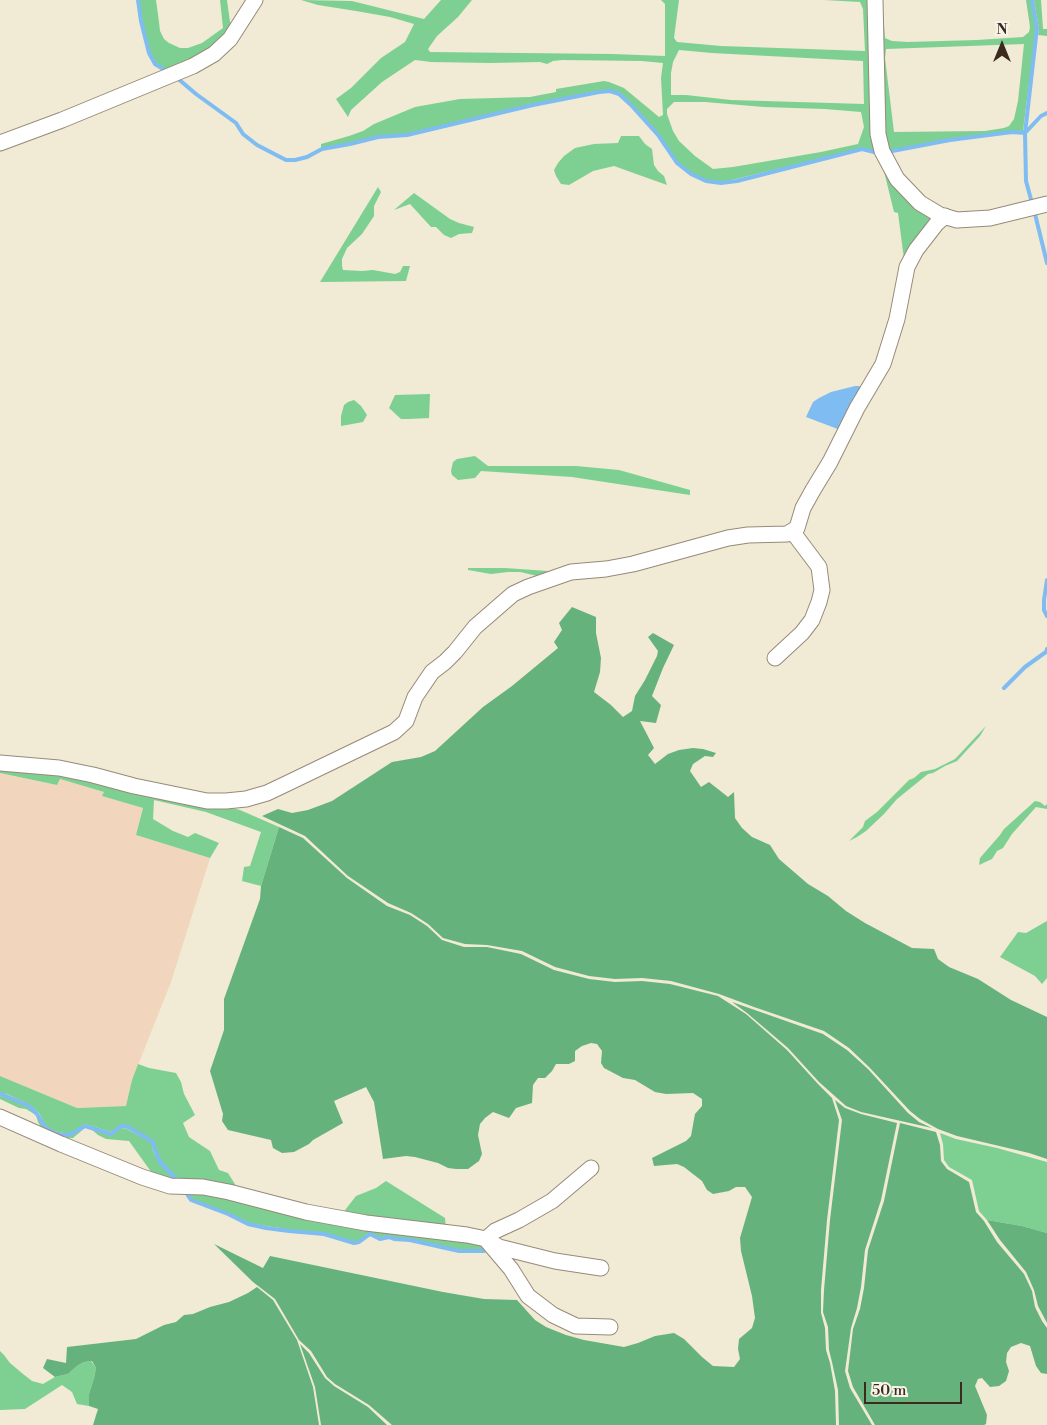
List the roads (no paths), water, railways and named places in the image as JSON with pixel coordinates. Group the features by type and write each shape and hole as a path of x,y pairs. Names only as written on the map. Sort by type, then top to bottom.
{"street":[{"path":"0,143 62,120 173,74 214,54 230,40 254,0"},
{"path":"875,0 878,134 883,153 897,179 920,203 957,220 990,218 1047,204"},
{"path":"0,763 59,768 207,801 246,799 267,793 394,732 406,721 415,697 432,672 450,657 475,627 513,594 570,572 606,569 632,564 728,538 748,535 787,534 797,528 803,508 883,364 897,319 907,268 916,250 945,216"},
{"path":"775,658 802,633 812,620 822,590 819,567 792,531"},
{"path":"0,1117 60,1144 142,1177 170,1186 203,1187 306,1212 366,1223 466,1235 486,1239 499,1247 601,1268"},
{"path":"486,1239 495,1231 552,1201 591,1168"},
{"path":"486,1239 511,1270 528,1296 553,1315 576,1326 610,1327"}],"water":[{"path":"855,386 865,390 843,431 806,417 813,402 819,398 831,392"}],"waterway":[{"path":"138,0 149,53 155,64 168,72"},
{"path":"1025,133 1037,28 1032,0"},
{"path":"176,77 236,123 243,134 257,145 286,160 295,160 307,157 322,149 378,137 407,135 533,105 610,91 619,94 631,105 658,135 677,163 691,174 706,181 721,183 737,181 862,149 878,153"},
{"path":"1025,133 1041,116 1047,113"},
{"path":"887,152 950,140 1012,132 1025,133 1026,181 1032,203"},
{"path":"1034,210 1047,263"},
{"path":"1047,580 1044,600 1044,610 1047,616"},
{"path":"1004,688 1025,667 1046,652 1047,649"},
{"path":"0,1094 29,1106 37,1114 45,1127 54,1133 71,1134 85,1126 111,1134 121,1126 128,1127 153,1142 160,1162 179,1182"},
{"path":"187,1194 191,1200 248,1224 266,1228 324,1234 354,1243 359,1242 370,1234 380,1239 389,1237 410,1240 459,1251 484,1251"}]}
